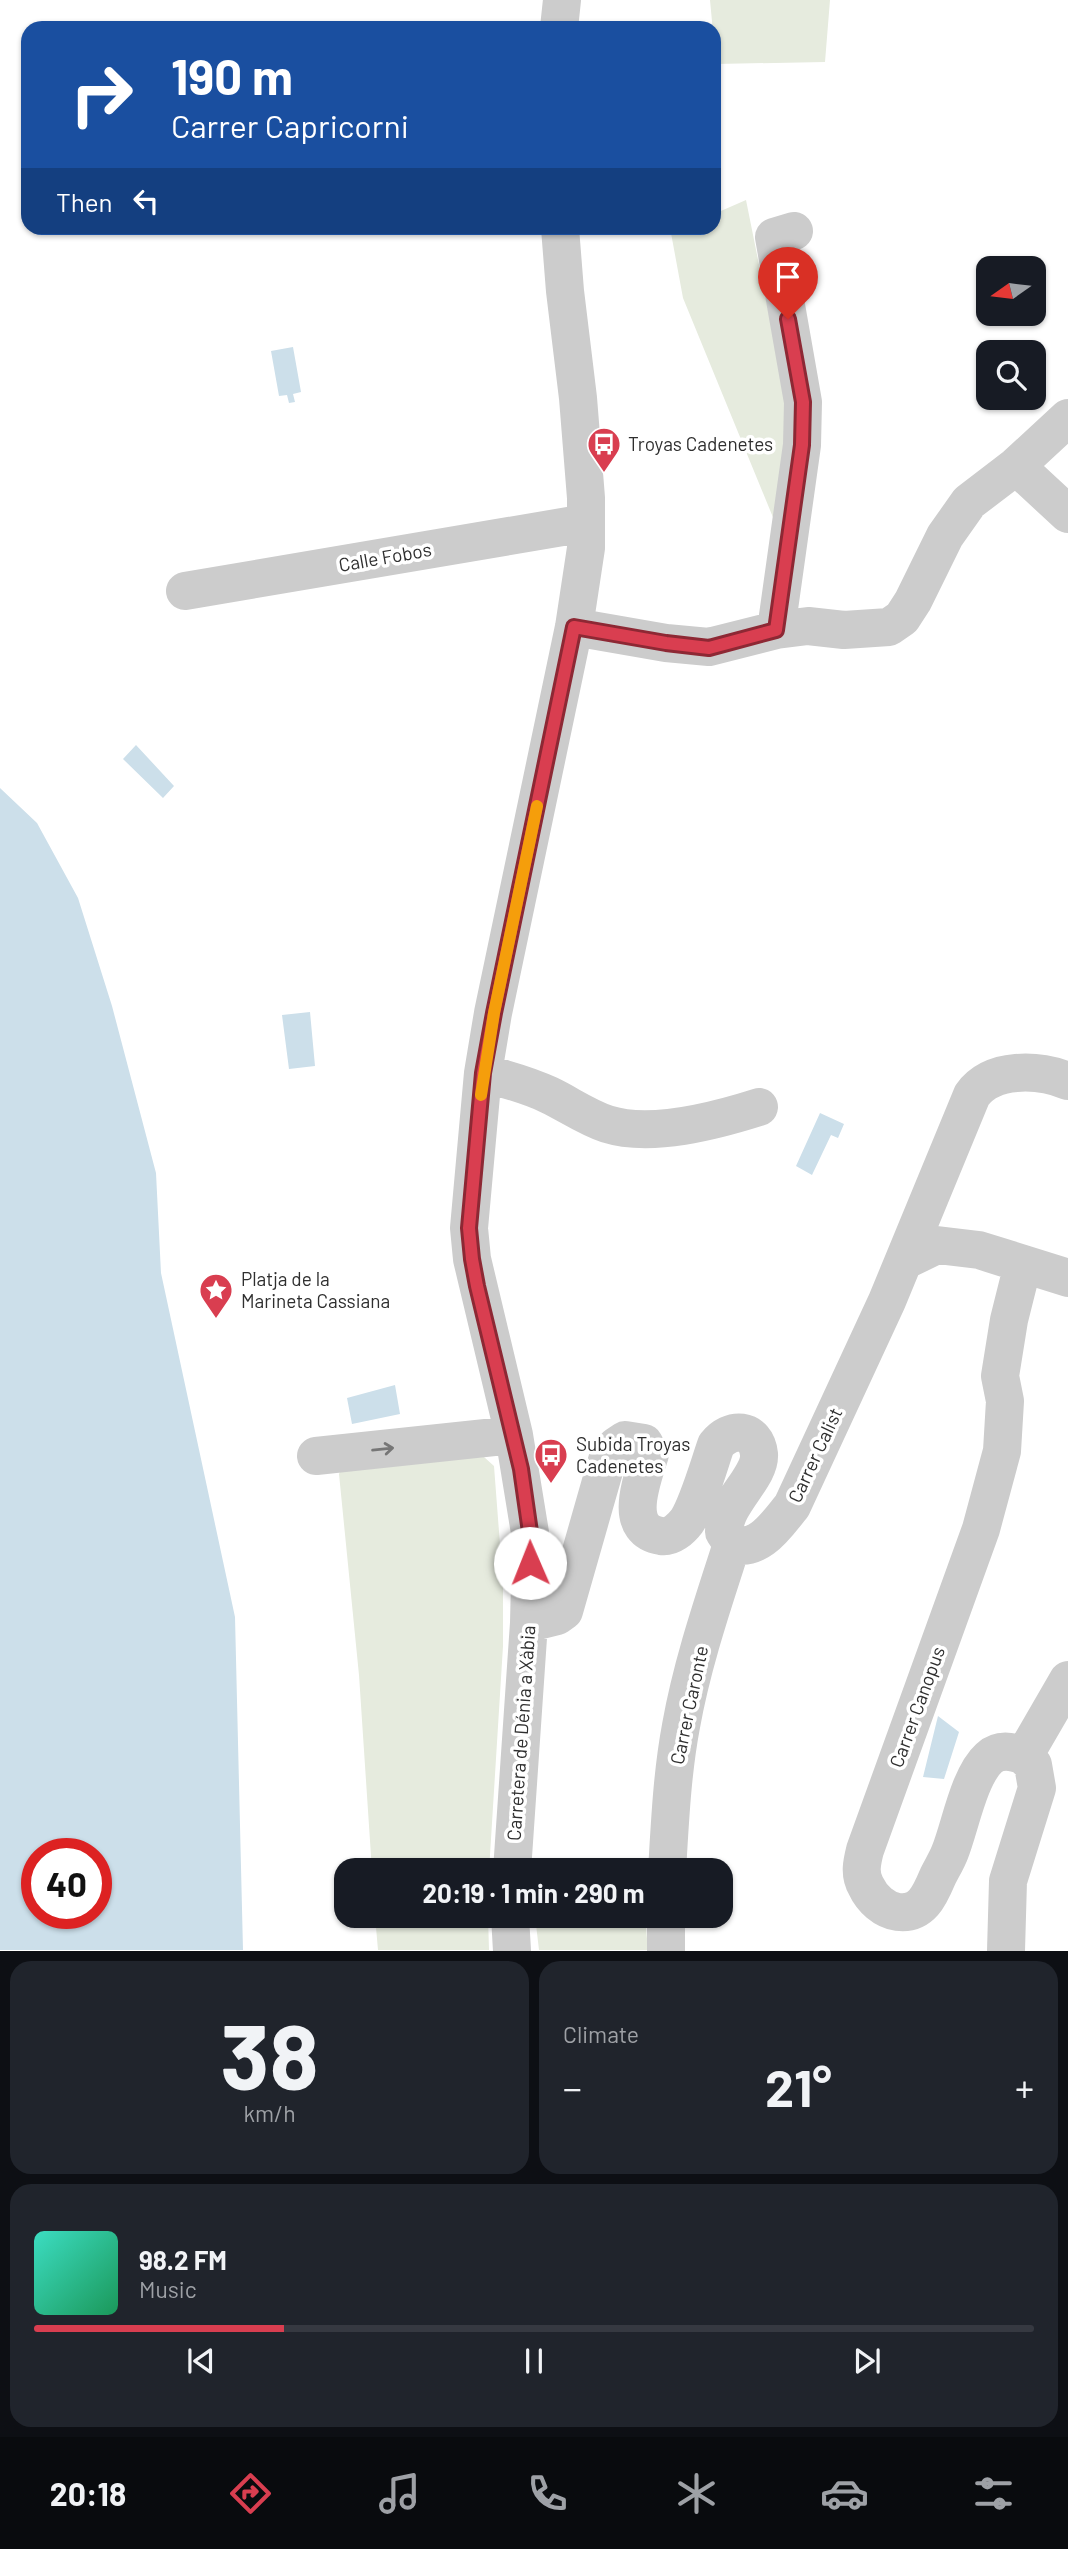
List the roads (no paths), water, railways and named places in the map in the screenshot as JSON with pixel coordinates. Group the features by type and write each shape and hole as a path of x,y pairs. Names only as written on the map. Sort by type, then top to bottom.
{"street":[{"path":"560,21 562,0"},
{"path":"776,630 802,445 803,402 774,236 794,231"},
{"name":"Carretera de Dénia a Xàbia","path":"513,1858 531,1539 514,1435 477,1286 470,1243 473,1169 483,1073 583,575 586,523 578,398 561,235"},
{"path":"574,627 709,648 776,630 808,626 844,630 889,627 902,618 913,601 945,536 969,502 1016,466 1068,418"},
{"path":"1016,466 1068,514"},
{"name":"Calle Fobos","path":"185,591 586,523"},
{"name":"Carrer Calist","path":"732,1544 746,1546 760,1541 792,1506 904,1261 972,1095 980,1084 992,1077 1026,1072 1056,1076 1068,1081"},
{"path":"483,1073 516,1081 606,1124 622,1127 654,1128 707,1121 759,1107"},
{"path":"904,1261 937,1245 979,1250 1068,1278"},
{"name":"Carrer Canopus","path":"1023,1264 1009,1320 1000,1376 1005,1401 1005,1426 993,1488 963,1581 864,1850 862,1879 872,1896 889,1910 900,1912 915,1910 924,1905 949,1855 976,1776 987,1759 994,1754 1012,1751 1024,1756"},
{"path":"528,1623 557,1616 564,1611 608,1457 615,1446 625,1440 644,1443 650,1454 638,1493 638,1514 643,1529 653,1535 666,1537 677,1532 687,1521 716,1446 724,1436 732,1432 750,1436 756,1443 759,1457 754,1471 726,1517 724,1532 732,1544"},
{"path":"316,1455 514,1435"},
{"name":"Carrer Caronte","path":"668,1858 681,1724 700,1648 732,1544"},
{"path":"1006,1951 1008,1881 1037,1788 1033,1765 1024,1756 1068,1680"},
{"path":"511,1928 512,1951"},
{"path":"666,1928 666,1951"}],"water":[{"path":"293,347 301,392 293,394 295,402 289,403 287,395 279,396 271,351"},
{"path":"136,745 174,786 163,798 123,759"},
{"path":"0,788 37,823 78,898 112,1006 156,1173 161,1273 235,1617 243,1950 0,1950"},
{"path":"310,1012 315,1066 289,1069 282,1015"},
{"path":"820,1113 844,1124 838,1138 831,1135 812,1175 796,1166"},
{"path":"395,1385 400,1414 352,1424 347,1398"},
{"path":"938,1716 959,1732 944,1779 923,1777"}],"place":[{"name":"Troyas Cadenetes","path":"604,474"},
{"name":"Platja de la Marineta Cassiana","path":"216,1320"},
{"name":"Subida Troyas Cadenetes","path":"551,1485"}]}
